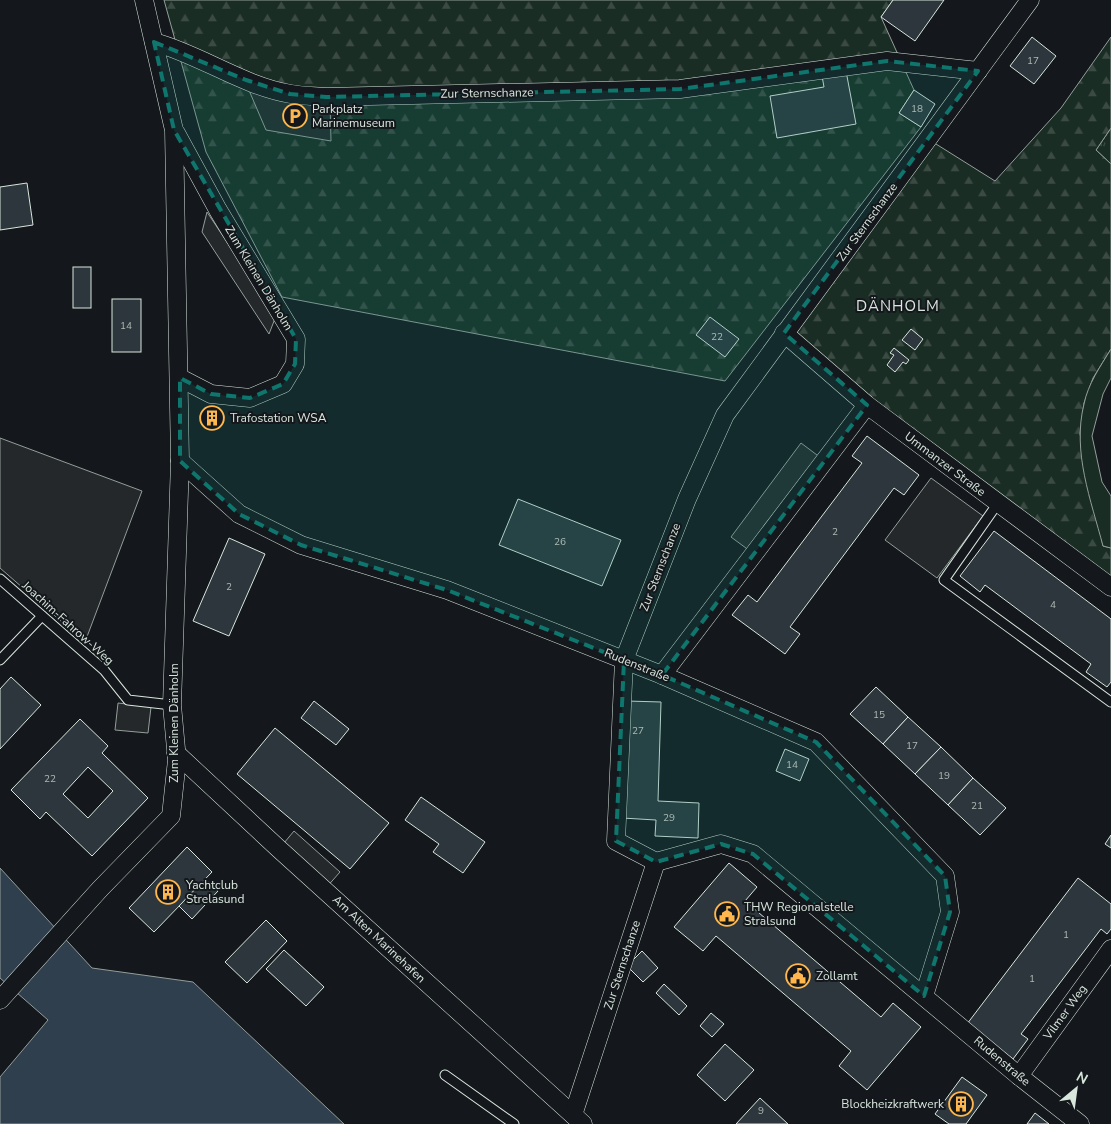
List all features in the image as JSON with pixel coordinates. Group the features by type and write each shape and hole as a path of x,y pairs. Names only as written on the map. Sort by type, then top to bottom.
{"street":[{"name":"Zum Kleinen Dänholm","path":"2,998 68,924 171,816 176,753 172,706 180,461 180,378 174,130 144,0"},
{"name":"Zur Sternschanze","path":"574,1121 656,862 616,841 624,660 687,499 725,415 1030,0"},
{"name":"Zur Sternschanze","path":"154,42 178,49 246,80 290,94 326,97 680,89 886,61 978,71"},
{"name":"Zum Kleinen Dänholm","path":"174,130 218,210 296,339 295,364 283,384 250,398 211,394 180,378"},
{"name":"Ummanzer Straße","path":"784,333 867,405 1111,587"},
{"path":"662,675 867,405"},
{"name":"Rudenstraße","path":"180,461 239,514 301,545 447,590 662,675 816,742 945,876 950,912 924,996"},
{"name":"Am Alten Marinehafen","path":"176,753 574,1121"},
{"name":"Rudenstraße","path":"656,862 721,844 753,854 1019,1076 1080,1124"},
{"name":"Vilmer Weg","path":"1019,1076 1111,949"}],"lane":[{"path":"998,503 944,580 1111,702"},
{"name":"Joachim-Fahrow-Weg","path":"0,579 104,670 128,700 172,706"},
{"path":"0,660 42,616"},
{"path":"445,1076 514,1124"}],"highlighted area":[{"path":"154,42 246,80 290,94 326,97 680,89 887,61 978,71 784,333 867,405 662,675 816,742 945,876 950,912 924,996 753,854 721,844 656,862 616,841 624,660 447,590 301,545 239,514 180,461 180,378 211,394 250,398 283,384 295,364 296,339 174,130"}],"green space":[{"path":"164,0 893,0 881,17 914,90 899,113 921,127 725,381 282,297 206,152"},
{"path":"1111,37 1111,128 1096,150 1111,164 1111,349 1093,378 1084,403 1080,434 1103,546 1111,548 1111,587 784,333 928,139 995,181 1061,108"},
{"path":"1111,128 1111,164 1096,150"},
{"path":"1111,349 1111,378 1103,394 1092,436 1102,482 1111,496 1111,548 1103,546 1084,476 1080,440 1081,422 1088,390"}],"shaded area":[{"name":"Parkplatz Marinemuseum","path":"248,88 330,102 331,141 266,130"},
{"path":"207,212 276,316 269,334 202,232"},
{"path":"0,438 142,491 85,642 0,568"},
{"path":"801,443 825,461 754,554 731,537"},
{"path":"931,478 983,516 937,578 885,540"},
{"path":"118,703 151,707 148,733 115,730"},
{"path":"294,831 340,872 325,889 279,849"}],"water":[{"path":"0,868 92,968 193,982 344,1124 0,1124 0,1077 48,1020 0,978"}],"building":[{"path":"893,0 944,0 915,41 881,17"},
{"path":"1032,37 1056,56 1034,84 1010,66"},
{"path":"846,71 856,124 777,138 770,96 824,87 822,76"},
{"path":"914,90 935,104 921,127 899,113"},
{"path":"27,183 33,225 0,230 0,187"},
{"path":"73,267 91,267 91,308 73,308"},
{"path":"112,299 141,299 141,352 112,352"},
{"path":"710,317 739,339 725,357 696,335"},
{"path":"911,329 923,339 915,350 902,340"},
{"path":"894,348 909,360 906,364 903,362 895,372 887,365 894,355 890,353"},
{"name":"Trafostation WSA","path":"210,414 213,414 214,422 210,422"},
{"path":"867,436 919,475 904,495 894,488 790,627 800,634 785,654 732,615 748,595 757,602 862,463 852,456"},
{"path":"518,499 621,540 602,586 499,545"},
{"path":"994,531 1111,619 1111,682 1107,687 1086,672 1091,664 985,585 980,592 960,576"},
{"path":"229,538 265,554 229,636 193,621"},
{"path":"11,677 41,705 0,749 0,689"},
{"path":"876,687 908,717 883,744 850,714"},
{"path":"314,701 349,729 336,745 301,718"},
{"path":"627,701 661,702 658,801 699,803 698,838 655,836 656,820 622,818"},
{"path":"908,717 941,747 915,774 883,744"},
{"path":"80,719 108,746 102,753 148,798 92,856 46,812 40,819 11,790","holes":["88,767 113,791 88,818 63,794"]},
{"path":"275,728 389,823 350,869 237,774"},
{"path":"941,747 973,778 948,805 915,774"},
{"path":"785,749 809,759 800,781 776,771"},
{"path":"973,778 1006,808 980,835 948,805"},
{"path":"421,797 485,842 463,873 433,852 439,844 405,820"},
{"path":"1111,835 1111,848 1105,844"},
{"name":"Yachtclub Strelasund","path":"187,847 212,872 154,932 129,908"},
{"path":"729,863 757,887 745,901 881,1017 893,1003 921,1027 867,1090 839,1066 851,1051 716,936 703,951 674,927"},
{"path":"1078,878 1111,904 1111,929 1107,934 1101,929 1021,1034 1028,1039 1013,1059 967,1024"},
{"path":"205,879 218,891 192,919 179,906"},
{"path":"266,920 287,941 247,983 225,962"},
{"path":"284,950 324,987 306,1006 266,969"},
{"path":"642,951 658,968 643,982 627,966"},
{"path":"664,984 687,1006 679,1015 656,993"},
{"path":"711,1013 724,1024 712,1037 700,1026"},
{"path":"725,1044 754,1070 725,1101 697,1075"},
{"name":"Blockheizkraftwerk","path":"962,1077 987,1095 966,1124 949,1124 935,1114"},
{"path":"760,1098 788,1124 736,1124"},
{"path":"1035,1113 1049,1124 1027,1124"}],"place":[{"name":"Parkplatz Marinemuseum","path":"295,116"},
{"name":"Trafostation WSA","path":"212,418"},
{"name":"Yachtclub Strelasund","path":"168,892"},
{"name":"THW Regionalstelle Stralsund","path":"727,914"},
{"name":"Zollamt","path":"798,976"},
{"name":"Blockheizkraftwerk","path":"961,1104"}],"district":[{"name":"DÄNHOLM","path":"898,306"}]}
